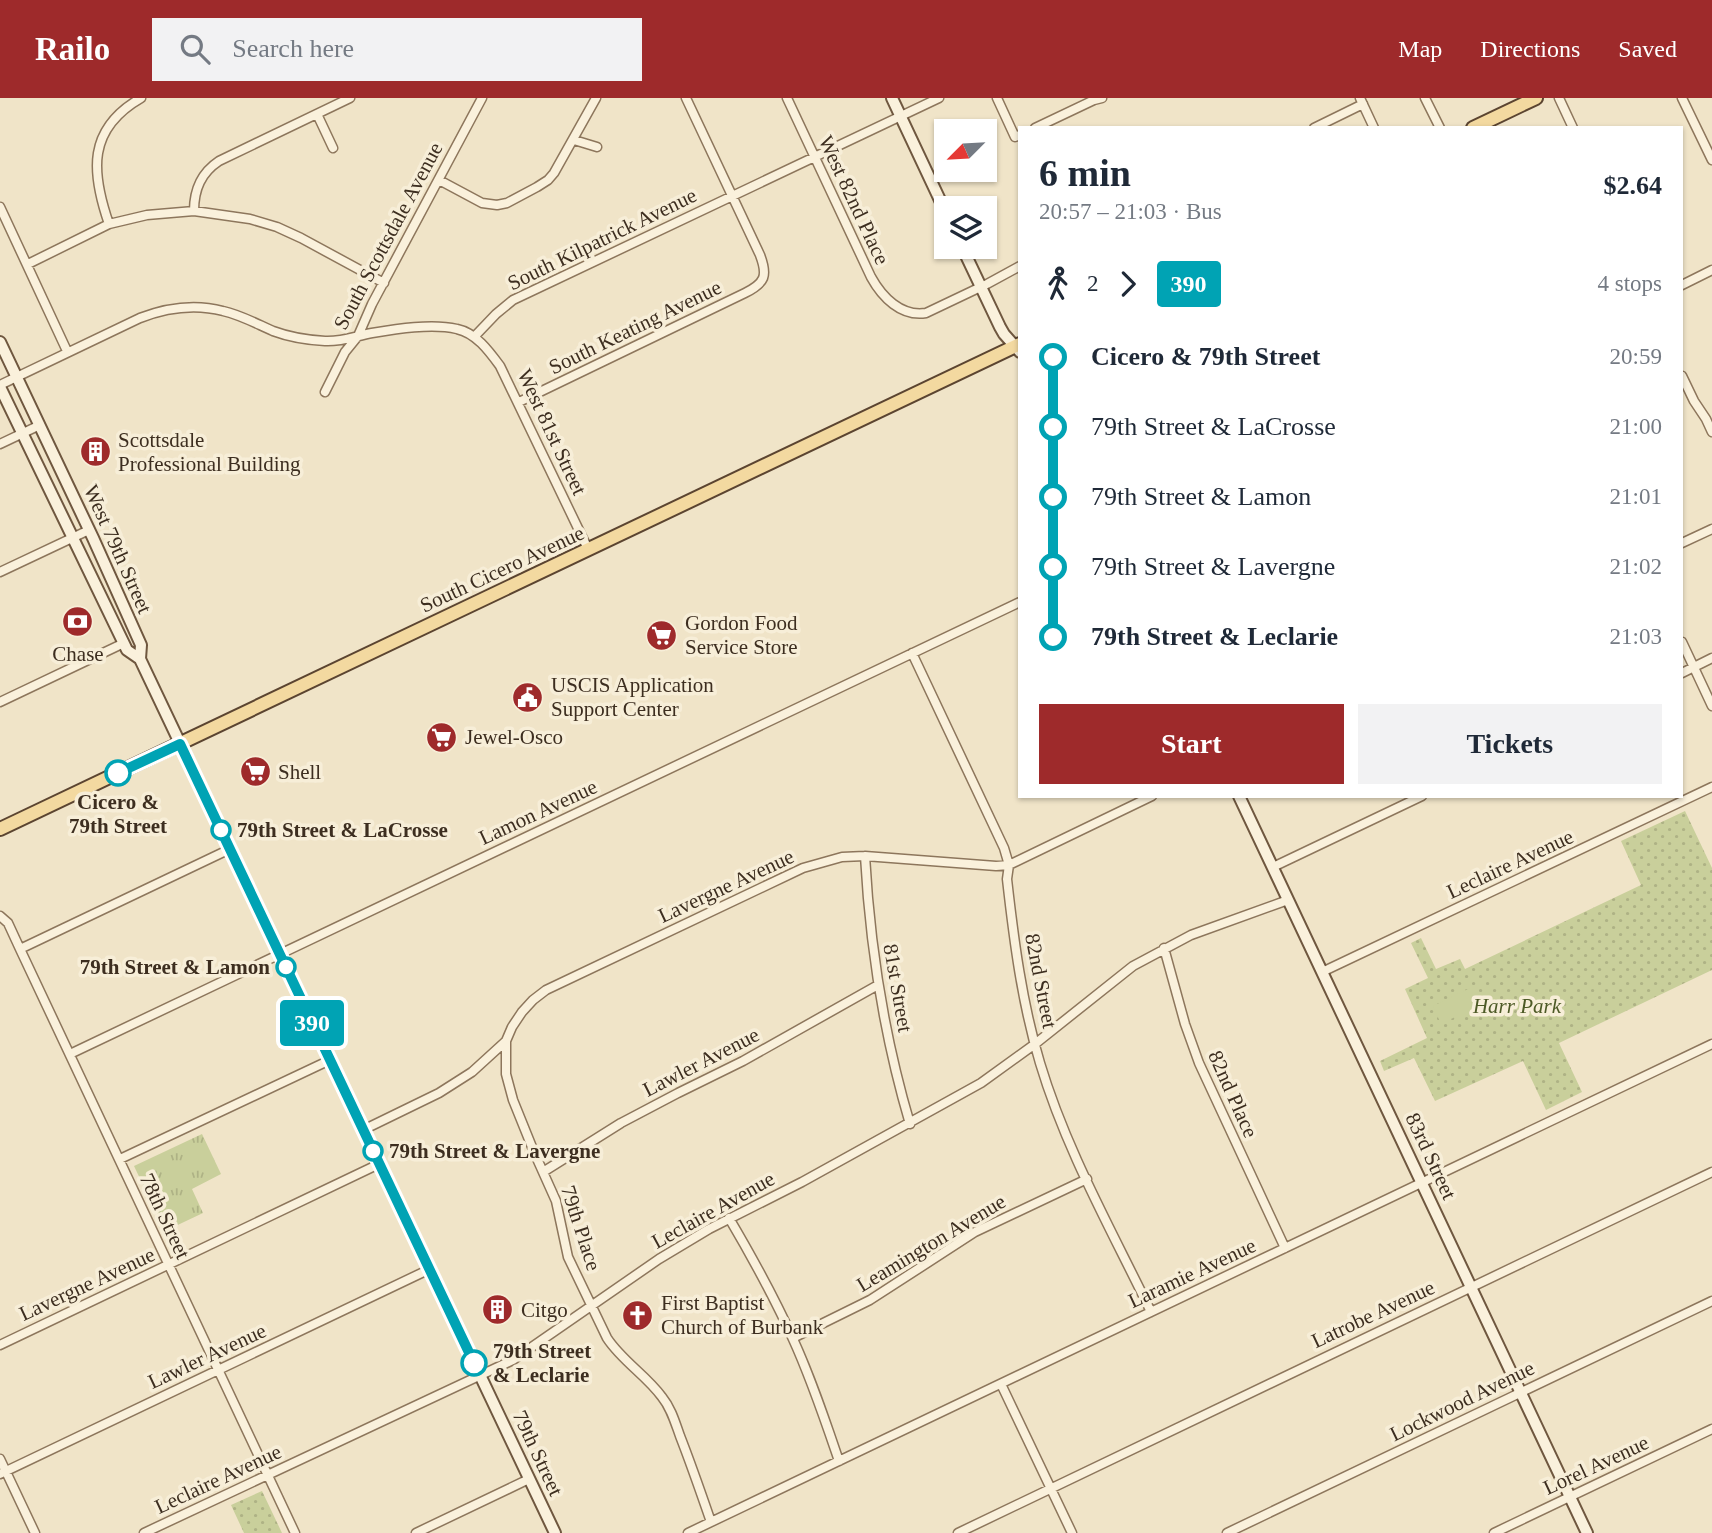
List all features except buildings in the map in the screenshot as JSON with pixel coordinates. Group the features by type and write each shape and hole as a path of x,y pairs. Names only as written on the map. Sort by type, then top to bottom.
{"main road":[{"path":"892,98 938,196"},
{"path":"1477,126 1536,98"},
{"path":"967,259 1004,334 1018,347"},
{"name":"West 79th Street","path":"0,342 141,645 140,659 180,744"},
{"name":"South Cicero Avenue","path":"0,829 1018,347"},
{"name":"West 79th Street","path":"0,386 127,650 140,659"},
{"name":"79th Street","path":"180,744 555,1533"},
{"name":"83rd Street","path":"1240,798 1587,1533"}],"street":[{"path":"109,224 100,201 97,183 99,144 121,112 141,98"},
{"path":"194,211 198,184 203,175 219,161 350,98"},
{"name":"South Scottsdale Avenue","path":"325,392 345,352 358,336 482,98"},
{"path":"439,180 482,203 507,203 548,180 554,173 596,98"},
{"path":"686,98 732,195"},
{"name":"West 82nd Place","path":"787,98 884,298 900,308 918,314 926,313 980,287"},
{"name":"South Kilpatrick Avenue","path":"474,337 513,300 939,98"},
{"path":"997,98 1018,136"},
{"path":"1039,126 1102,98"},
{"path":"1425,98 1439,126"},
{"path":"1559,98 1572,126"},
{"path":"1682,98 1712,160"},
{"path":"1317,126 1361,101 1373,126"},
{"path":"317,114 333,148"},
{"path":"574,140 597,148"},
{"path":"89,141 99,144"},
{"name":"South Keating Avenue","path":"519,402 759,284 765,273 760,255 732,195"},
{"path":"0,207 67,351"},
{"path":"27,264 109,224 147,215 194,211 250,219 277,227 384,283"},
{"path":"980,287 1018,267"},
{"path":"1683,284 1712,270"},
{"path":"0,386 67,351 140,318 166,310 221,310 298,338 332,341 426,327 454,328 474,337"},
{"name":"West 81st Street","path":"474,337 500,366 588,550"},
{"path":"1683,378 1712,432"},
{"path":"0,444 40,425"},
{"path":"1683,543 1712,529"},
{"path":"0,572 89,530"},
{"name":"Lamon Avenue","path":"70,1054 1018,602"},
{"path":"0,702 124,643"},
{"path":"1683,644 1712,706"},
{"name":"82nd Street","path":"912,653 1004,848 1009,865 1007,879 1020,974 1035,1044 1057,1112 1151,1312"},
{"path":"1683,672 1712,658"},
{"name":"Leclaire Avenue","path":"1322,972 1712,787"},
{"name":"Lavergne Avenue","path":"363,1130 456,1083 472,1072 506,1041 522,1012 546,990 803,868 842,857 865,856 1009,865 1148,798"},
{"path":"1273,867 1418,798"},
{"path":"20,949 230,849"},
{"name":"81st Street","path":"865,856 868,908 878,985 894,1070 910,1124"},
{"name":"Leclaire Avenue","path":"148,1532 513,1360 659,1259 729,1218 802,1182 981,1083 1133,967 1164,948 1191,934 1288,900"},
{"name":"78th Street","path":"1,917 8,923 295,1533"},
{"name":"82nd Place","path":"1164,948 1199,1063 1285,1248"},
{"name":"Lawler Avenue","path":"543,1172 621,1124 743,1061 878,985"},
{"name":"79th Place","path":"506,1041 505,1063 509,1085 525,1130 559,1208 568,1257 615,1350 648,1381 666,1403 691,1463 711,1522"},
{"name":"Laramie Avenue","path":"688,1533 1712,1044"},
{"path":"120,1159 330,1060"},
{"name":"Lavergne Avenue","path":"0,1345 379,1164"},
{"name":"Latrobe Avenue","path":"958,1533 1712,1172"},
{"name":"Leamington Avenue","path":"793,1338 870,1300 975,1232 1087,1178"},
{"path":"729,1218 793,1338 839,1461"},
{"name":"Lawler Avenue","path":"3,1472 430,1269"},
{"name":"Lockwood Avenue","path":"1227,1533 1712,1301"},
{"path":"1001,1384 1072,1533"},
{"name":"Lorel Avenue","path":"1494,1533 1712,1429"},
{"path":"0,1459 3,1472 35,1533"},
{"path":"416,1533 529,1479"}],"green space":[{"name":"Harr Park","path":"1685,811 1712,868 1712,970 1559,1043 1582,1092 1546,1110 1523,1061 1435,1101 1414,1058 1384,1071 1380,1061 1427,1038 1405,989 1428,978 1411,943 1421,938 1436,969 1460,959 1465,969 1641,885 1621,841"},
{"path":"1470,988 1479,1005 1441,1024 1433,1006"},
{"path":"202,1134 221,1174 192,1189 203,1213 165,1231 134,1166"},
{"path":"262,1491 282,1533 244,1533 231,1505"}],"bus line":[{"name":"390","path":"118,773 180,744 474,1363"}],"place":[{"name":"Scottsdale Professional Building","path":"95,452"},
{"name":"Chase","path":"78,622"},
{"name":"Gordon Food Service Store","path":"662,635"},
{"name":"USCIS Application Support Center","path":"528,697"},
{"name":"Jewel-Osco","path":"442,737"},
{"name":"Shell","path":"255,772"},
{"name":"Cicero & 79th Street","path":"118,773"},
{"name":"79th Street & LaCrosse","path":"221,830"},
{"name":"79th Street & Lamon","path":"286,967"},
{"name":"79th Street & Lavergne","path":"373,1151"},
{"name":"Citgo","path":"498,1310"},
{"name":"First Baptist Church of Burbank","path":"638,1315"},
{"name":"79th Street & Leclarie","path":"474,1363"}]}
